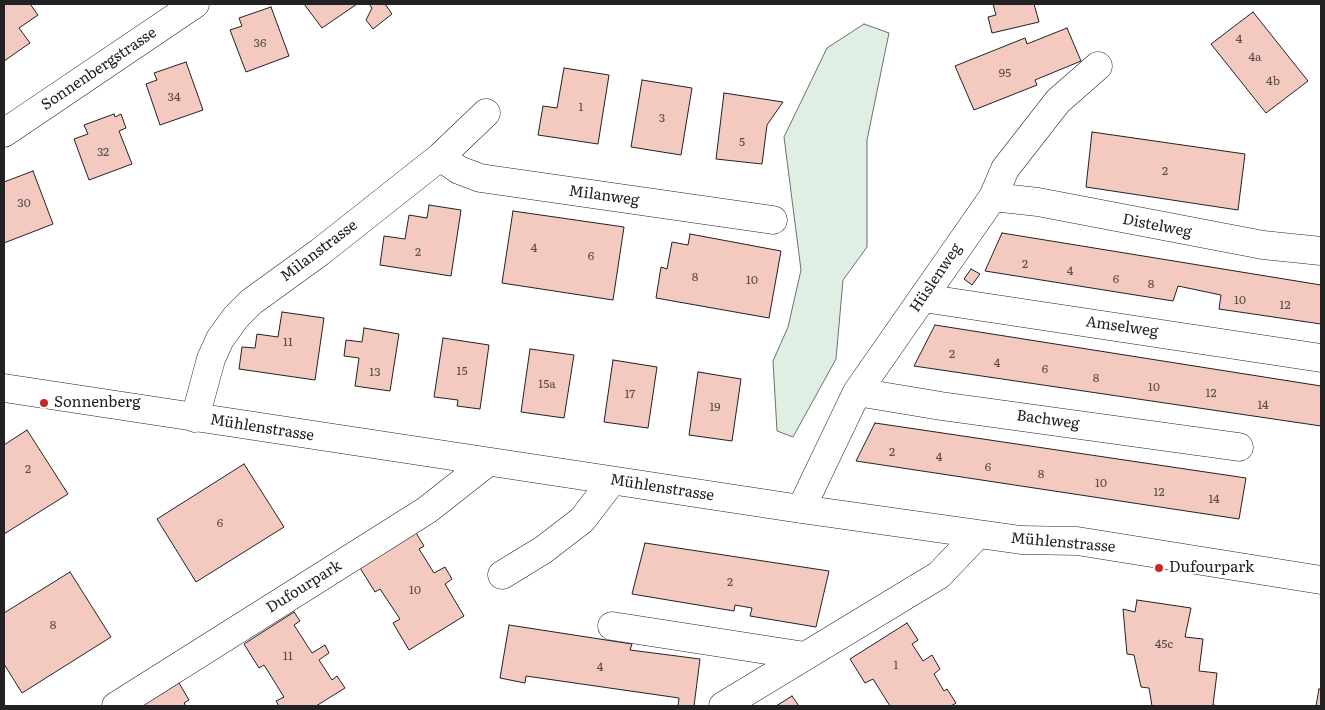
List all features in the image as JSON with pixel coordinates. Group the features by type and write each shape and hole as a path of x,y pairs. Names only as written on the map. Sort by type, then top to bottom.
{"street":[{"name":"Sonnenbergstrasse","path":"4,133 195,4"},
{"name":"Hüslenweg","path":"801,509 857,392 993,197 1005,169 1058,101 1098,66"},
{"name":"Milanstrasse","path":"195,418 211,359 220,339 236,317 251,302 320,252 440,157 486,113"},
{"name":"Milanweg","path":"440,157 459,170 480,178 773,220"},
{"name":"Distelweg","path":"993,197 1038,202 1263,245 1321,251"},
{"name":"Amselweg","path":"923,298 1321,358"},
{"name":"Mühlenstrasse","path":"4,388 801,509 1021,540 1077,541 1321,580"},
{"name":"Bachweg","path":"857,392 941,406 1239,447"},
{"name":"Dufourpark","path":"116,706 427,510 488,462"},
{"path":"502,575 543,550 582,520 612,481"},
{"path":"723,706 938,575 978,534"},
{"path":"612,626 805,656"}],"green space":[{"path":"864,24 889,33 867,140 867,247 843,280 836,359 793,437 777,431 773,361 788,327 801,270 784,137 827,48"}],"building":[{"path":"4,4 30,4 38,15 19,28 30,43 4,61"},
{"path":"304,4 357,4 322,28"},
{"path":"369,4 385,4 392,14 373,29 366,20 372,8"},
{"path":"993,4 1034,4 1039,22 992,33 988,17 996,15"},
{"path":"271,7 289,56 246,72 230,30 242,26 239,18"},
{"path":"1253,12 1308,81 1266,113 1211,44"},
{"path":"1067,28 1081,61 1035,80 1037,85 974,110 955,66 1025,38 1027,44"},
{"path":"186,62 203,110 160,125 146,84 157,80 154,73"},
{"path":"564,68 609,75 598,144 538,135 543,106 557,108"},
{"path":"642,80 692,88 681,155 631,147"},
{"path":"724,93 783,102 767,125 762,164 716,159"},
{"path":"114,114 115,117 121,114 126,128 119,131 132,164 89,180 74,139 88,134 84,125"},
{"path":"1092,132 1245,154 1238,210 1086,187"},
{"path":"33,171 53,224 4,243 4,182"},
{"path":"429,205 461,210 451,276 380,265 384,236 405,239 409,215 427,218"},
{"path":"513,211 624,227 613,300 502,283"},
{"path":"1002,233 1321,285 1321,324 1219,309 1221,295 1178,286 1173,301 985,271"},
{"path":"690,234 781,251 769,318 656,298 661,267 667,269 672,242 688,245"},
{"path":"971,269 980,274 972,285 964,279"},
{"path":"282,312 324,318 315,380 239,369 242,347 255,348 257,334 278,337"},
{"path":"935,325 1321,386 1321,426 914,366"},
{"path":"364,328 399,334 390,391 355,386 359,358 344,356 346,340 362,342"},
{"path":"443,338 489,345 480,409 457,406 458,400 434,397"},
{"path":"530,349 574,355 564,418 521,412"},
{"path":"613,360 657,367 648,428 604,422"},
{"path":"698,372 741,379 732,441 689,435"},
{"path":"875,423 1246,478 1239,519 856,461"},
{"path":"27,430 68,494 4,534 4,445"},
{"path":"244,464 284,527 196,582 157,519"},
{"path":"416,533 424,546 419,549 434,573 445,567 452,579 445,584 464,616 409,650 393,623 400,619 380,589 375,592 360,568"},
{"path":"645,543 829,571 816,627 750,616 752,608 735,605 734,611 632,594"},
{"path":"70,572 111,637 22,693 4,664 4,613"},
{"path":"1137,600 1191,608 1185,637 1203,639 1199,671 1217,673 1213,705 1220,706 1152,706 1149,688 1141,687 1134,655 1127,654 1123,609 1135,612"},
{"path":"294,612 300,621 294,625 312,653 325,645 329,653 319,660 332,680 337,676 345,688 316,706 279,706 276,701 284,697 264,665 259,668 244,644"},
{"path":"907,623 918,640 912,644 923,661 932,655 940,669 934,674 944,691 947,689 956,703 951,706 890,706 873,679 865,683 850,659"},
{"path":"509,625 632,644 630,650 700,659 694,706 678,706 679,698 526,676 525,683 500,678"},
{"path":"179,683 189,700 184,703 186,706 142,706"},
{"path":"1319,689 1321,689 1321,706 1316,706"},
{"path":"792,696 799,706 776,706"}],"place":[{"name":"Sonnenberg","path":"44,403"},
{"name":"Dufourpark","path":"1159,568"}]}
